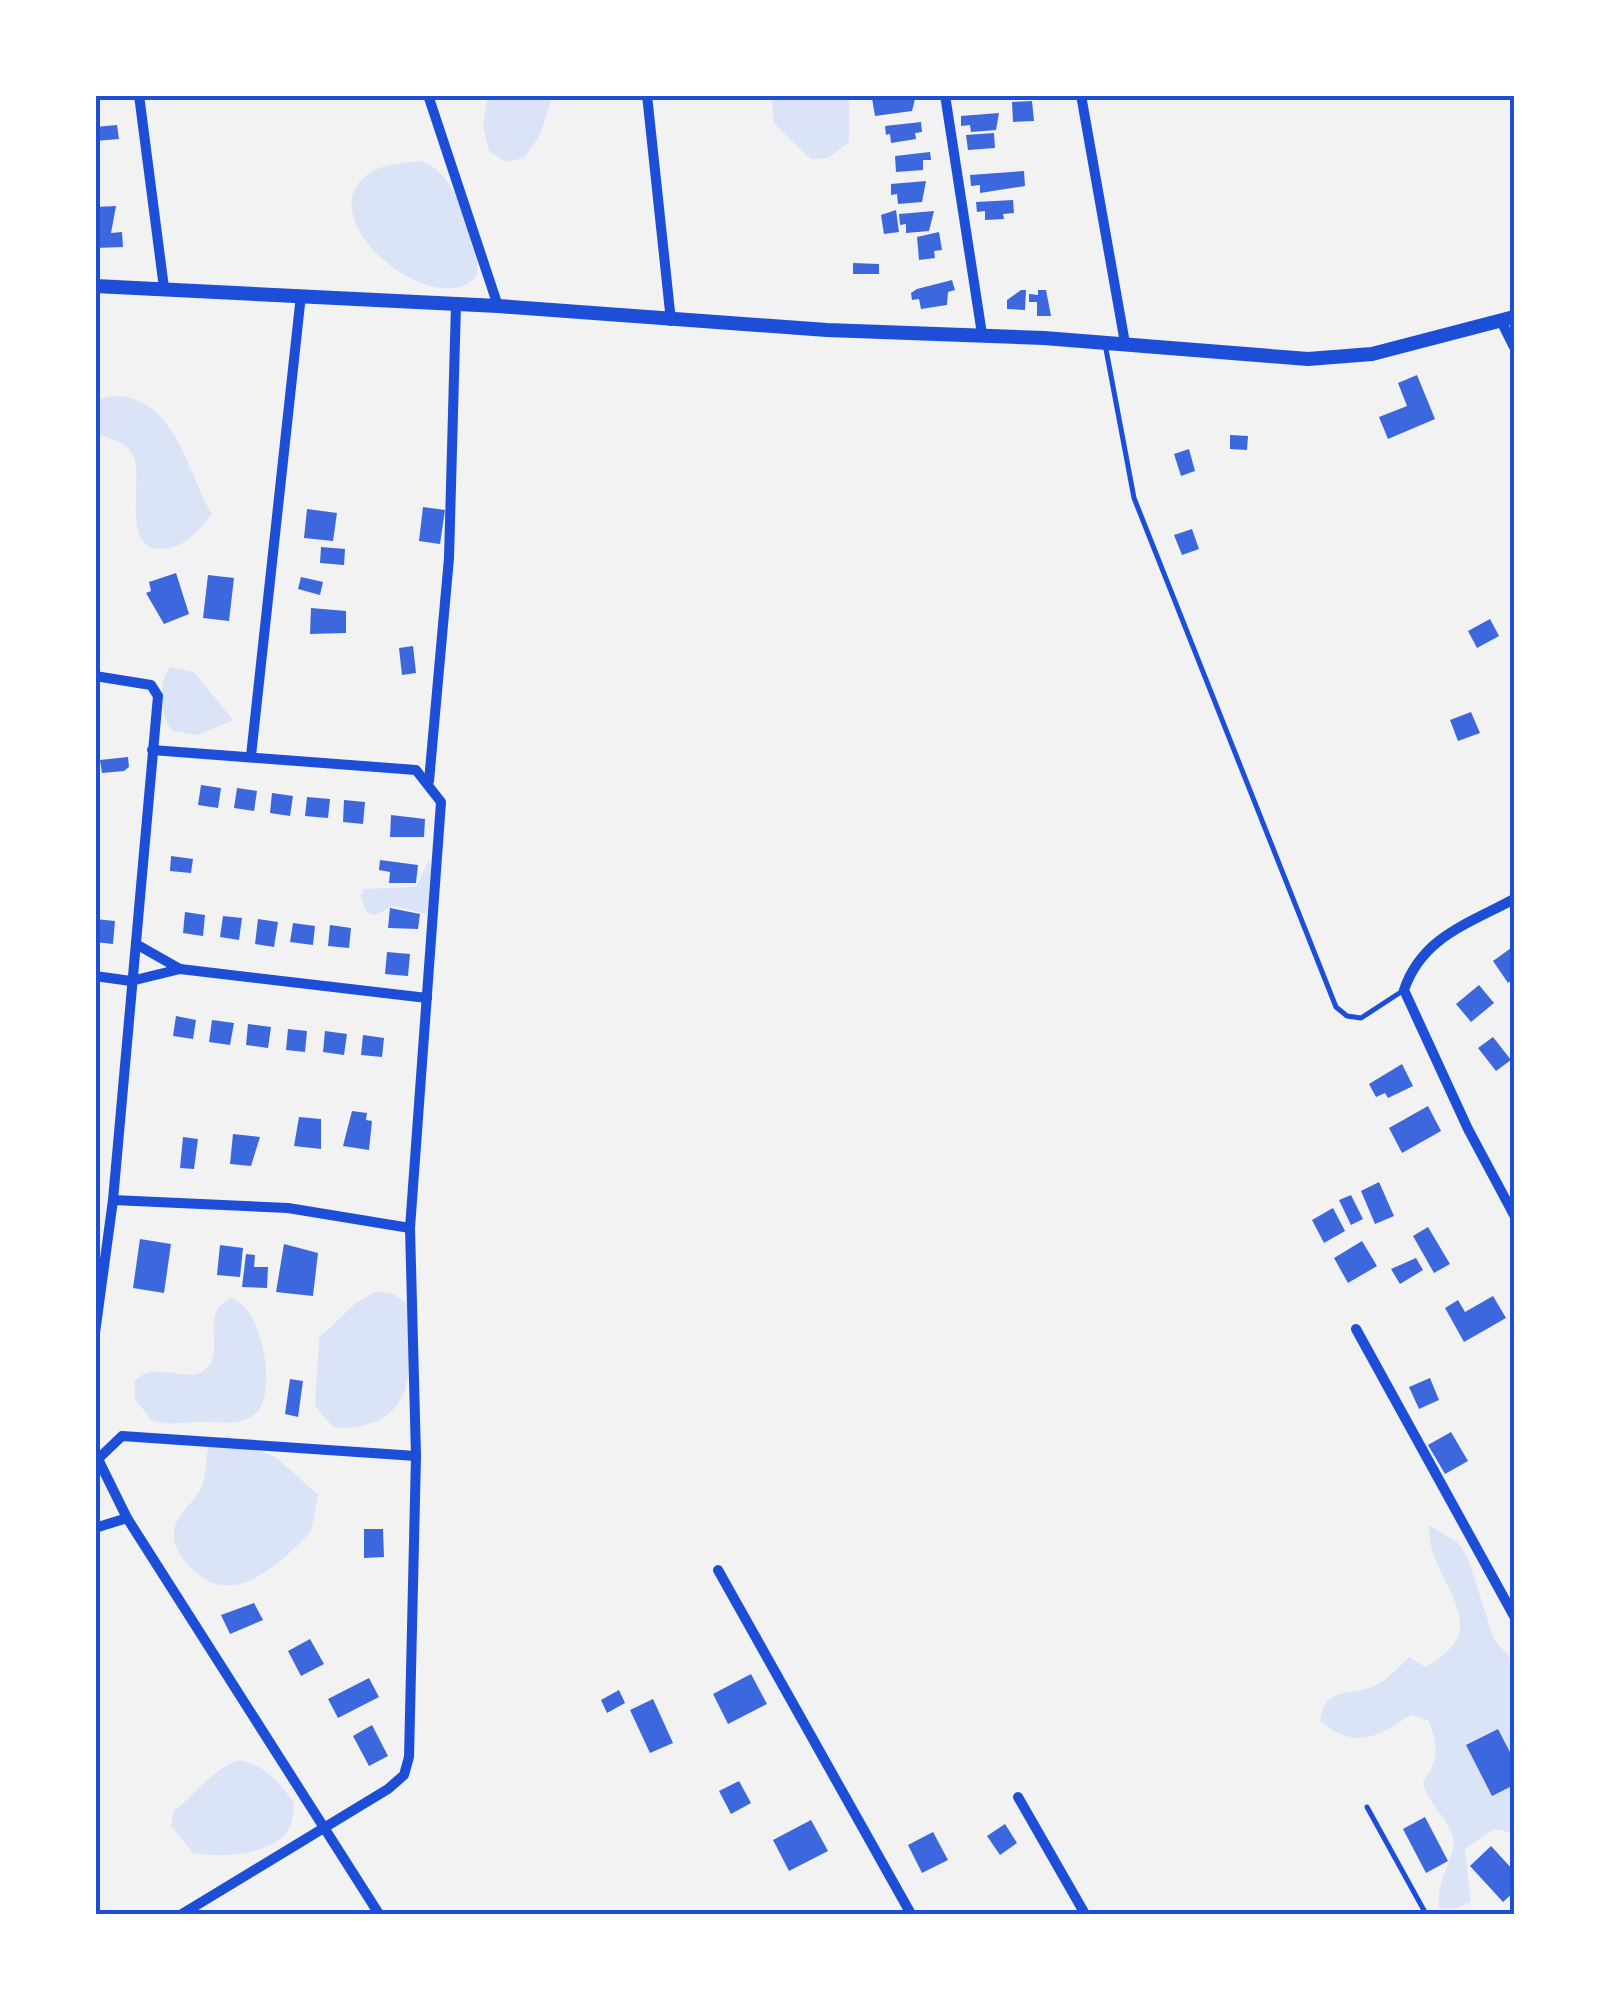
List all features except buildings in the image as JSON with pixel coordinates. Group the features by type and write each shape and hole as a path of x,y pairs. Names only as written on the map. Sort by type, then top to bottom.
{"street":[{"path":"139,95 164,288"},
{"path":"142,108 151,95"},
{"path":"428,95 498,306"},
{"path":"647,95 671,321"},
{"path":"945,95 982,334"},
{"path":"1081,95 1124,343"},
{"path":"95,286 301,294 671,321 982,334 1334,358 1372,354 1507,319 1514,347"},
{"path":"251,756 301,294"},
{"path":"429,781 449,558 456,304"},
{"path":"95,676 151,685 158,696 113,1200 95,1333"},
{"path":"152,750 416,770 429,781 441,802 410,1228 416,1456 409,1757 404,1775 388,1789 182,1914"},
{"path":"1514,899 1432,945 1414,962 1404,990 1468,1129 1514,1215"},
{"path":"136,944 180,969"},
{"path":"95,976 131,981 180,969 427,998"},
{"path":"113,1200 288,1208 410,1228"},
{"path":"1356,1329 1514,1616"},
{"path":"379,1914 128,1518 97,1456 122,1436 416,1456"},
{"path":"95,1528 128,1518"},
{"path":"718,1570 911,1914"},
{"path":"1018,1798 1085,1914"}],"lane":[{"path":"1104,342 1134,498 1336,1007 1347,1016 1360,1018 1404,990"},
{"path":"1367,1807 1426,1914"}],"shaded area":[{"path":"488,95 553,95 540,135 524,158 506,162 489,151 483,126"},
{"path":"771,95 849,95 849,142 828,158 811,159 774,123"},
{"path":"419,161 443,176 469,227 477,276 457,288 432,286 406,276 381,258 362,235 352,212 355,189 373,171"},
{"path":"112,396 133,399 151,408 165,422 212,514 178,545 150,547 142,539 137,527 134,457 122,444 95,433 95,400"},
{"path":"170,667 194,672 233,720 198,735 173,731 165,718 162,700 163,682"},
{"path":"428,862 438,870 441,881 426,914 394,906 375,915 367,912 360,896 364,889 416,887"},
{"path":"376,1291 393,1294 408,1304 410,1356 405,1389 398,1404 372,1423 333,1427 315,1406 319,1338 355,1304"},
{"path":"231,1298 251,1316 264,1350 266,1386 257,1412 232,1422 151,1420 135,1399 134,1382 151,1372 191,1375 207,1368 214,1351 216,1312"},
{"path":"228,1436 277,1458 318,1495 311,1532 298,1545 253,1579 221,1585 205,1579 189,1566 178,1550 174,1531 202,1486 211,1441"},
{"path":"1429,1525 1457,1542 1467,1556 1494,1639 1514,1663 1514,1833 1494,1829 1465,1849 1471,1902 1455,1909 1439,1908 1453,1838 1423,1781 1436,1752 1428,1720 1411,1715 1366,1738 1345,1736 1320,1721 1331,1698 1375,1686 1409,1657 1425,1667 1447,1651 1458,1635 1460,1619 1431,1546"},
{"path":"240,1760 265,1771 294,1803 290,1827 273,1844 246,1853 193,1853 171,1826 174,1810 214,1775"}]}
